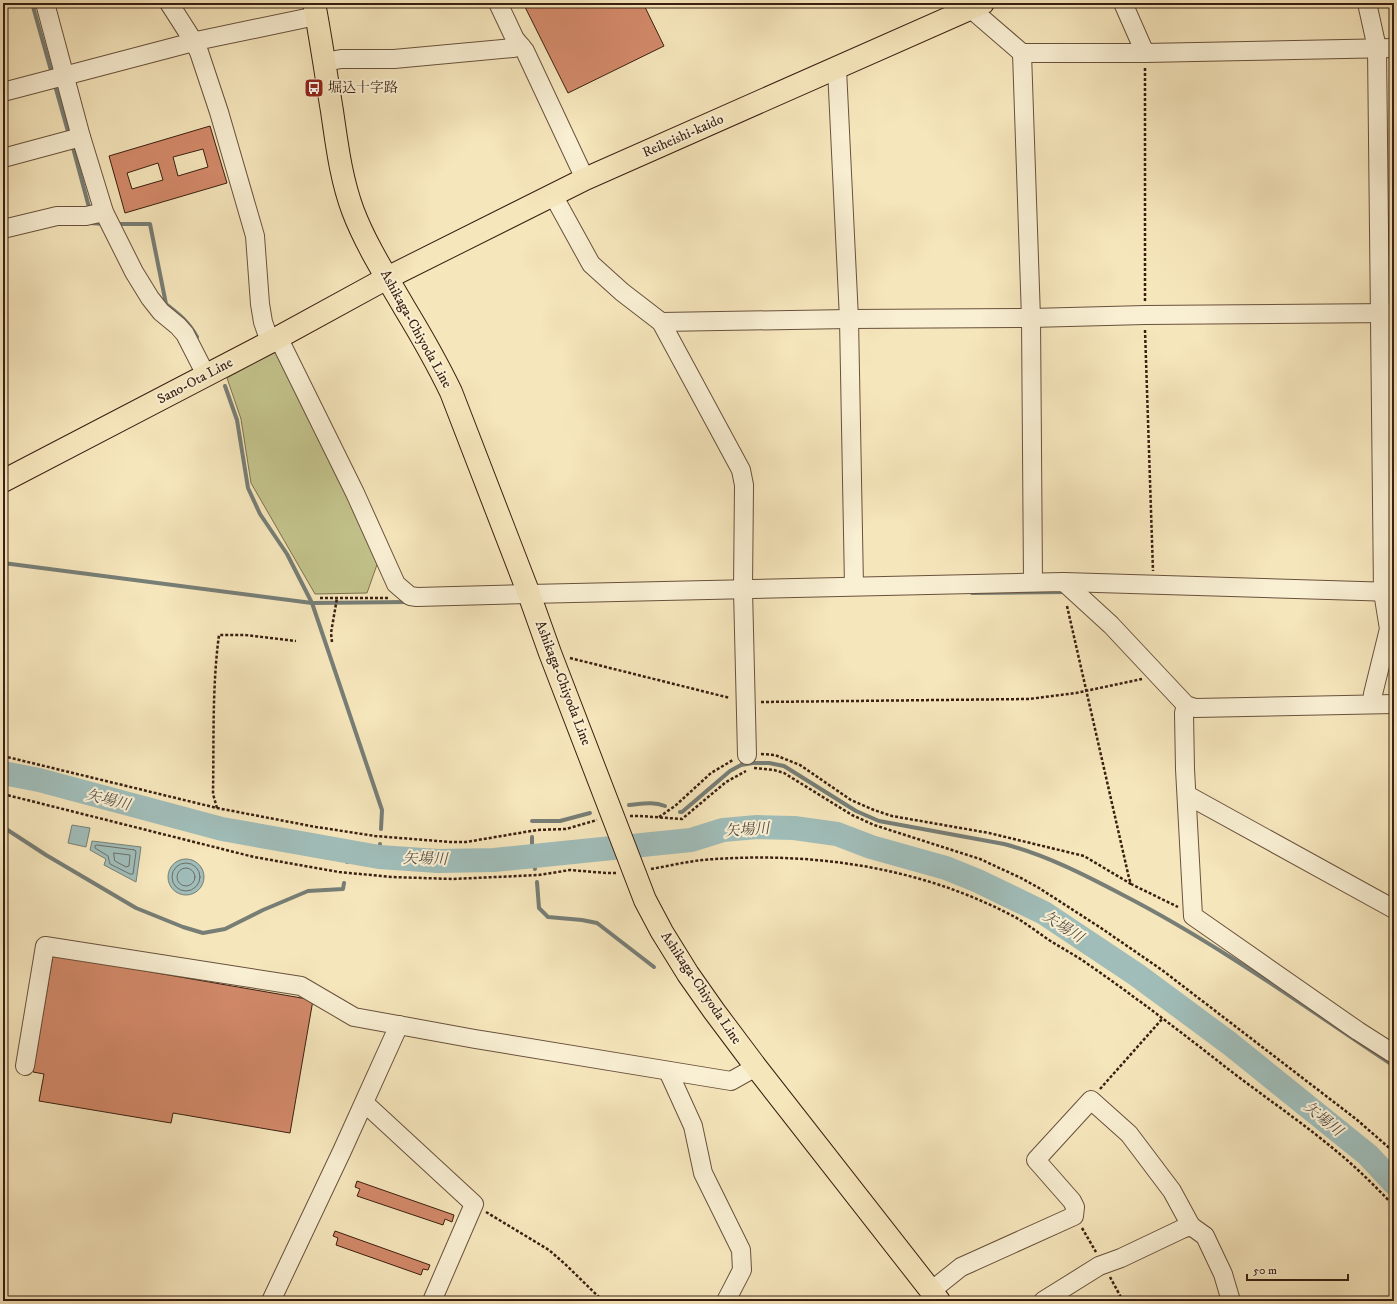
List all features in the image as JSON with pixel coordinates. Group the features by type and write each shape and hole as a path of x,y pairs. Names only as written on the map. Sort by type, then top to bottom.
{"main road":[{"name":"Reiheishi-kaido","path":"387,278 585,179 977,6"},
{"name":"Ashikaga-Chiyoda Line","path":"315,9 339,160 346,190 363,234 387,278 436,360 451,392 645,900 674,953 714,1011 935,1296"},
{"name":"Sano-Ota Line","path":"3,481 387,278"}],"street":[{"path":"45,3 81,137 104,212 134,272 150,298 161,312 185,334 206,375"},
{"path":"169,3 199,52 219,112 255,236 260,304 263,322 274,339 355,493 396,584 410,596 417,598 1033,582 1389,592"},
{"path":"498,3 515,39 525,51 585,179"},
{"path":"1123,3 1145,53"},
{"path":"1367,3 1385,48 1389,592 1389,629 1373,694 1372,704"},
{"path":"977,6 1022,53 1031,318 1033,582"},
{"path":"3,92 315,9"},
{"path":"324,62 341,60 394,59 521,46"},
{"path":"1022,53 1145,53 1385,48"},
{"path":"837,69 849,319 854,586"},
{"path":"3,158 81,137"},
{"path":"553,195 591,264 622,292 661,322 741,470 745,503 743,590 747,755"},
{"path":"3,229 57,216 86,216 104,212"},
{"path":"661,322 1387,313"},
{"path":"1064,582 1111,625 1186,705 1195,708 1394,704"},
{"path":"1186,705 1184,713 1185,769 1193,916 1358,1031 1394,1054"},
{"path":"1187,795 1394,908"},
{"path":"25,1066 44,946 301,986 354,1017 475,1039 731,1081 756,1067"},
{"path":"271,1301 364,1104 399,1024"},
{"path":"668,1071 693,1126 703,1173 741,1250 742,1270 726,1301"},
{"path":"935,1296 966,1265 1074,1216 1075,1207 1072,1201 1036,1160 1091,1100 1129,1134 1172,1191 1191,1226 1205,1236 1222,1274 1231,1301"},
{"path":"364,1104 474,1204 432,1301"},
{"path":"1044,1301 1100,1266 1191,1226"}],"path":[{"path":"1064,582 1065,600 1131,884"},
{"path":"320,598 403,598 410,596"},
{"path":"332,642 331,633 337,598"},
{"path":"217,808 213,794 215,688 219,635 244,635 296,641"},
{"path":"550,653 746,702 1029,699 1148,678 1157,673"},
{"path":"659,817 675,806 711,773 731,761 747,755 775,755 800,765 851,800 886,814 989,833 1084,856 1131,884 1181,908 1193,916"},
{"path":"3,756 217,808 346,832 450,842 480,840 537,830 566,829 584,823 640,816 682,819 726,782 750,768 774,770 792,778 852,815 874,825 980,859 1009,872 1045,892 1162,970 1356,1119 1394,1152"},
{"path":"3,794 254,857 339,872 392,877 454,879 533,876 570,870 606,873 700,860 778,858 868,867 897,872 929,881 957,890 1016,917 1081,959 1163,1018 1258,1092 1331,1146 1353,1165 1394,1206"},
{"path":"1091,1100 1163,1018"},
{"path":"474,1204 549,1250 603,1301"}],"green space":[{"path":"279,350 379,559 367,593 315,594 251,483 241,419 227,378"}],"water":[{"path":"72,825 90,828 86,847 68,843"},
{"path":"92,841 141,847 136,882 104,865 106,859 90,850"},
{"path":"186,859 199,864 204,877 199,890 186,895 173,890 168,877 173,864"}],"building":[{"path":"523,3 643,3 664,46 568,93"},
{"path":"210,126 227,183 125,213 109,156","holes":["203,149 208,167 178,176 173,157","158,163 163,180 132,189 127,173"]},
{"path":"53,955 313,1000 290,1133 173,1113 171,1123 39,1101 44,1074 33,1072"},
{"path":"357,1181 454,1215 452,1222 445,1219 443,1225 357,1196 360,1189 355,1187"},
{"path":"335,1231 430,1265 428,1270 423,1269 421,1275 336,1245 338,1238 333,1236"}],"waterway":[{"path":"32,3 52,74"},
{"path":"54,82 69,135"},
{"path":"72,144 90,211"},
{"path":"90,223 105,224"},
{"path":"116,224 150,224 166,304 191,327 197,337"},
{"path":"225,386 237,420 248,488 260,514 287,554 312,603 382,810 381,829"},
{"path":"3,563 312,603 408,602"},
{"path":"972,593 1067,592"},
{"path":"680,812 682,812 730,771 741,765 769,763 784,766 856,811 879,821 1004,844 1035,854 1094,880 1193,934 1261,977 1394,1066"},
{"name":"矢場川","path":"3,773 39,780 222,829 379,857 438,861 494,860 691,840 723,830 757,827 794,828 837,834 871,847 946,868 978,881 1044,913 1137,975 1229,1043 1368,1155 1394,1183"},
{"path":"629,805 652,803 665,806"},
{"path":"532,821 560,821 590,813"},
{"path":"3,827 46,855 136,908 183,927 203,933 225,929 263,910 308,891 343,889 344,883"},
{"name":"矢場川","path":"532,837 532,856 535,869"},
{"path":"379,857 380,844"},
{"path":"347,862 348,852"},
{"path":"537,882 539,908 548,917 597,923 654,967"}],"place":[{"name":"堀込十字路","path":"314,88"}]}
